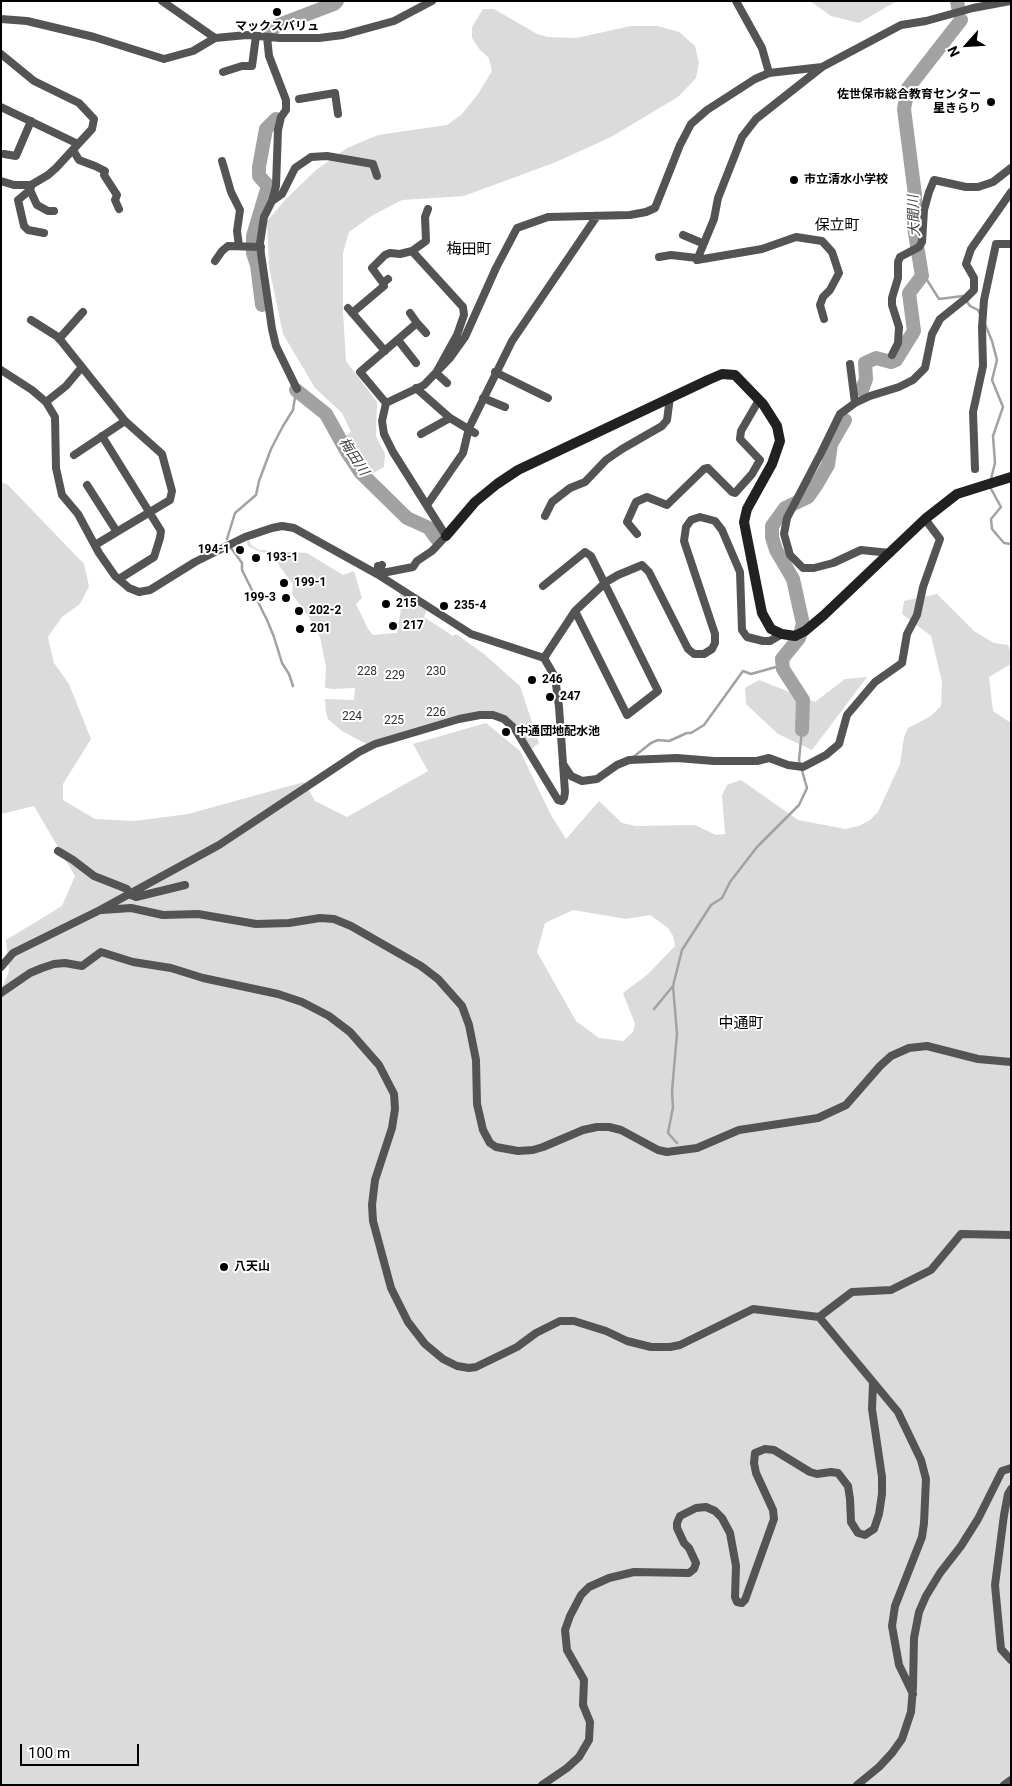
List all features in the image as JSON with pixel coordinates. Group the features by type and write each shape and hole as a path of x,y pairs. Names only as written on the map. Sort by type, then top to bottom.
{"street":[{"path":"162,1 215,38"},
{"path":"1,19 27,21 84,35 164,59 193,51 215,38 247,35 319,38 343,35 394,21 432,1"},
{"path":"736,1 762,48 768,73"},
{"path":"697,258 714,219 718,198 742,137 756,119 822,67 900,25 1010,1"},
{"path":"223,72 242,66 252,66 256,36"},
{"path":"267,37 269,56 286,100 286,110"},
{"path":"1,54 34,82 79,102 94,119 92,130 56,168 18,200 24,226 28,230 44,233"},
{"path":"386,403 424,385 450,358 465,337 496,268 517,228 548,217 630,215 655,208 680,145 691,124 707,110 755,79 768,73 822,67"},
{"path":"297,389 276,346 272,329 260,247 264,216 272,201 276,186 278,130 281,117 286,110 302,97 335,93 338,114"},
{"path":"1,107 31,121 76,147 79,160 105,171 104,175 113,186 117,195 115,200 119,209"},
{"path":"4,154 16,156 31,121"},
{"path":"272,201 282,194 295,168 311,157 327,156 373,164 377,176"},
{"path":"222,161 230,192 240,210 237,232 239,246"},
{"path":"892,355 898,343 899,327 892,305 892,298 898,278 898,262 900,257 919,247 922,242 924,210 928,192 934,180 966,187 978,187 993,182 1011,168"},
{"path":"1,181 30,188"},
{"path":"30,188 37,205 48,211 54,211"},
{"path":"890,553 861,550 833,563 814,568 803,568 790,555 784,534 787,518 840,414 855,404 913,380 925,368 932,334 940,318 974,290 974,278 966,264 971,249 1011,192"},
{"path":"385,351 350,310 384,286 385,281 372,268 385,255 412,251 426,241 425,217 428,210"},
{"path":"427,504 463,453 483,398 512,341 596,216"},
{"path":"683,235 702,244"},
{"path":"659,257 671,255 697,258 697,260 762,249 796,237 822,241 832,252 839,273 830,290 823,297 820,305 824,319"},
{"path":"975,469 973,412 983,366 983,310 996,244 1011,244"},
{"path":"215,261 228,246 260,247"},
{"path":"412,251 463,307 464,315 457,335 436,372"},
{"path":"59,339 83,312"},
{"path":"410,313 426,333"},
{"path":"31,320 59,339 124,421 162,454 172,491 170,500 95,545"},
{"path":"386,403 360,372 417,323"},
{"path":"398,340 412,361"},
{"path":"850,364 855,404"},
{"path":"46,402 66,386 82,367"},
{"path":"1,370 32,390 46,402 55,417 56,468 62,495 78,514 95,545 119,579 129,588 140,592 150,590 195,562 245,537 289,524 355,563 397,571 413,566 432,552 475,502 518,470 722,374 735,375 759,400 772,416 777,426 780,441 772,464 747,509 744,522 762,613 771,629 782,634 794,636 805,632 925,519 957,494 1011,478"},
{"path":"436,372 447,384"},
{"path":"495,372 548,398"},
{"path":"416,388 450,418 472,430"},
{"path":"545,516 552,502 570,488 585,482 606,460 662,426 667,420 670,397"},
{"path":"483,398 505,407"},
{"path":"637,534 627,522 636,502 647,497 667,505 704,469 708,468 735,493 752,474 760,460 740,439 741,432 759,400"},
{"path":"386,403 382,421 384,434 393,452 446,536"},
{"path":"421,434 450,418"},
{"path":"74,455 124,421"},
{"path":"102,436 161,531 154,556 119,579"},
{"path":"87,485 117,532"},
{"path":"544,658 575,612 606,582 642,565 648,572 688,649 694,654 708,652 715,643 715,634 684,541 686,526 691,520 700,517 706,517 715,521 722,530 740,572 742,630 747,637 763,641 770,641 782,634"},
{"path":"562,763 571,776 582,781 597,779 617,765 629,760 677,758 714,761 769,758 788,765 803,767 826,756 840,744 847,715 875,682 902,663 907,634 916,615 923,587 940,539 925,519"},
{"path":"543,586 585,552 591,556 606,582 658,690 627,715 575,612"},
{"path":"1,967 13,954 100,910 243,830 370,746 426,729 480,714 493,715 504,719 515,729 553,794 558,800 564,798 559,707 555,677 544,658 471,634 424,600 400,590 379,568"},
{"path":"58,851 74,860 94,876 127,889 129,894 136,897 185,885"},
{"path":"100,910 131,908 163,916 198,914 256,924 289,923 320,918 334,919 351,926 420,966 438,979 462,1006 469,1025 476,1060 477,1104 483,1130 490,1144 496,1147 533,1150 543,1148 583,1130 603,1127 621,1130 658,1150 667,1152 697,1148 740,1130 818,1118 846,1105 891,1056 909,1048 927,1046 978,1059 1011,1062"},
{"path":"1,993 18,980 36,970 54,964 82,966 100,952 133,962 171,968 204,978 278,994 302,1002 329,1016 350,1032 379,1065 394,1094 395,1109 392,1128 375,1180 372,1205 374,1221 389,1281 408,1322 425,1344 443,1359 457,1366 476,1367 517,1347 536,1333 560,1321 574,1321 651,1347 670,1347 680,1345 753,1309 819,1317 898,1412 921,1460 926,1479 922,1537 895,1606 892,1626 898,1665 913,1694"},
{"path":"819,1317 852,1292 892,1290 931,1270 961,1234 1011,1235"},
{"path":"542,1785 579,1758 589,1740 590,1722 583,1705 584,1680 567,1650 565,1630 581,1596 590,1587 609,1578 634,1572 688,1573 694,1569 696,1563 689,1548 684,1543 677,1528 677,1523 680,1516 696,1508 706,1507 714,1510 722,1518 730,1533 736,1566 735,1597 737,1602 742,1603 745,1600 774,1520 773,1510 756,1473 755,1453 765,1449 774,1450 810,1472 817,1474 838,1473 848,1486 851,1522 858,1533 865,1535 874,1529 879,1514 882,1477 872,1410 873,1382"},
{"path":"857,1785 879,1767 902,1739 911,1712 914,1638 919,1612 926,1596 978,1519 1002,1470 1011,1468"},
{"path":"1011,1490 1008,1494 1004,1515 995,1585 1001,1649 1011,1660"},
{"path":"1004,1785 1011,1780"}],"green space":[{"path":"810,1 897,1 859,23 831,16"},
{"path":"483,9 494,9 537,34 548,37 576,38 631,26 658,26 679,32 695,46 699,63 696,78 678,97 611,137 556,162 464,196 402,200 373,215 349,232 343,253 343,311 346,361 377,402 376,436 385,454 384,467 370,475 345,436 351,432 342,413 315,388 283,334 269,267 267,221 286,199 316,170 347,148 378,135 447,125 462,114 478,94 492,71 489,58 480,50 472,38 472,27"},
{"path":"1,482 8,485 84,564 89,586 80,604 62,617 48,637 54,663 69,684 91,739 63,784 63,800 95,819 135,821 188,814 304,782 315,801 347,817 428,771 413,744 486,723 520,751 551,815 566,839 599,801 622,823 636,826 695,825 716,835 725,834 722,795 727,785 741,780 798,820 845,829 859,826 870,820 878,812 900,764 904,737 908,728 931,716 941,706 942,682 931,636 902,614 904,601 937,594 974,631 994,643 1008,645 1011,653 1011,664 989,677 993,711 1011,723 1011,1785 1,1785 1,990 9,971 6,940 62,906 75,876 34,806 1,814","holes":["573,910 626,919 650,915 668,928 673,936 675,946 648,974 623,993 635,1024 633,1032 623,1041 599,1038 576,1021 537,952 545,923"]},
{"path":"248,536 251,545 259,550 307,553 343,575 354,571 362,598 356,604 373,635 397,633 402,603 399,592 427,609 424,617 453,636 456,634 484,654 520,686 539,743 529,751 504,719 480,715 370,746 342,731 328,719 325,699 354,700 355,688 325,688 326,667 320,637 292,594 293,584 280,567 274,555 258,551 248,546 245,537"},
{"path":"867,677 812,750 778,734 746,704 745,688 759,680 815,702 845,679"}],"waterway":[{"name":"梅田川","path":"269,33 276,26 334,4 337,1"},
{"name":"大聞川","path":"957,1 958,7"},
{"name":"大聞川","path":"862,390 866,379 865,363 876,358 891,362 896,360 914,331 909,293 922,276 914,227 915,195 904,109 908,88 961,20"},
{"name":"梅田川","path":"262,305 257,265 253,253 253,236 268,186 259,176 266,129 276,119"},
{"path":"922,276 927,280 939,299 963,296 970,306 978,310 981,315"},
{"path":"985,324 997,360 992,380 1003,407 993,436 995,463 991,479"},
{"name":"梅田川","path":"296,390 326,414 361,473 407,518 429,528 436,538"},
{"path":"227,539 235,513 256,495 271,449 293,410 296,391"},
{"name":"大聞川","path":"802,730 803,700 783,669 782,659 799,638 803,624 793,579 776,550 772,537 772,526 785,508 808,497 817,484 828,465 831,444 845,420"},
{"path":"990,487 1001,507 991,519 992,529 1004,543 1011,544"},
{"path":"231,548 242,563 242,570 267,620 282,663 289,674 293,686"},
{"path":"632,758 651,743 658,740 669,741 691,733 704,725 743,671 751,674 783,665"},
{"path":"677,1143 668,1133 673,1107 672,1091 677,1034 673,986 682,950 711,905 722,898 730,882 757,847 799,805 807,788 799,760 802,730"},
{"path":"654,1009 673,986"}],"place":[{"name":"マックスバリュ","path":"277,12"},
{"name":"佐世保市総合教育センター 星きらり","path":"991,102"},
{"name":"市立清水小学校","path":"794,180"},
{"name":"194-1","path":"240,550"},
{"name":"193-1","path":"256,558"},
{"name":"199-1","path":"284,583"},
{"name":"199-3","path":"286,598"},
{"name":"215","path":"386,604"},
{"name":"235-4","path":"444,606"},
{"name":"202-2","path":"299,611"},
{"name":"217","path":"393,626"},
{"name":"201","path":"300,629"},
{"name":"246","path":"532,680"},
{"name":"247","path":"550,697"},
{"name":"中通団地配水池","path":"506,732"},
{"name":"八天山","path":"224,1267"}],"district":[{"name":"保立町","path":"837,226"},
{"name":"梅田町","path":"469,250"},
{"name":"中通町","path":"741,1024"}],"park label":[{"name":"228","path":"367,672"},
{"name":"230","path":"436,672"},
{"name":"229","path":"395,676"},
{"name":"226","path":"436,713"},
{"name":"224","path":"352,717"},
{"name":"225","path":"394,721"}]}
